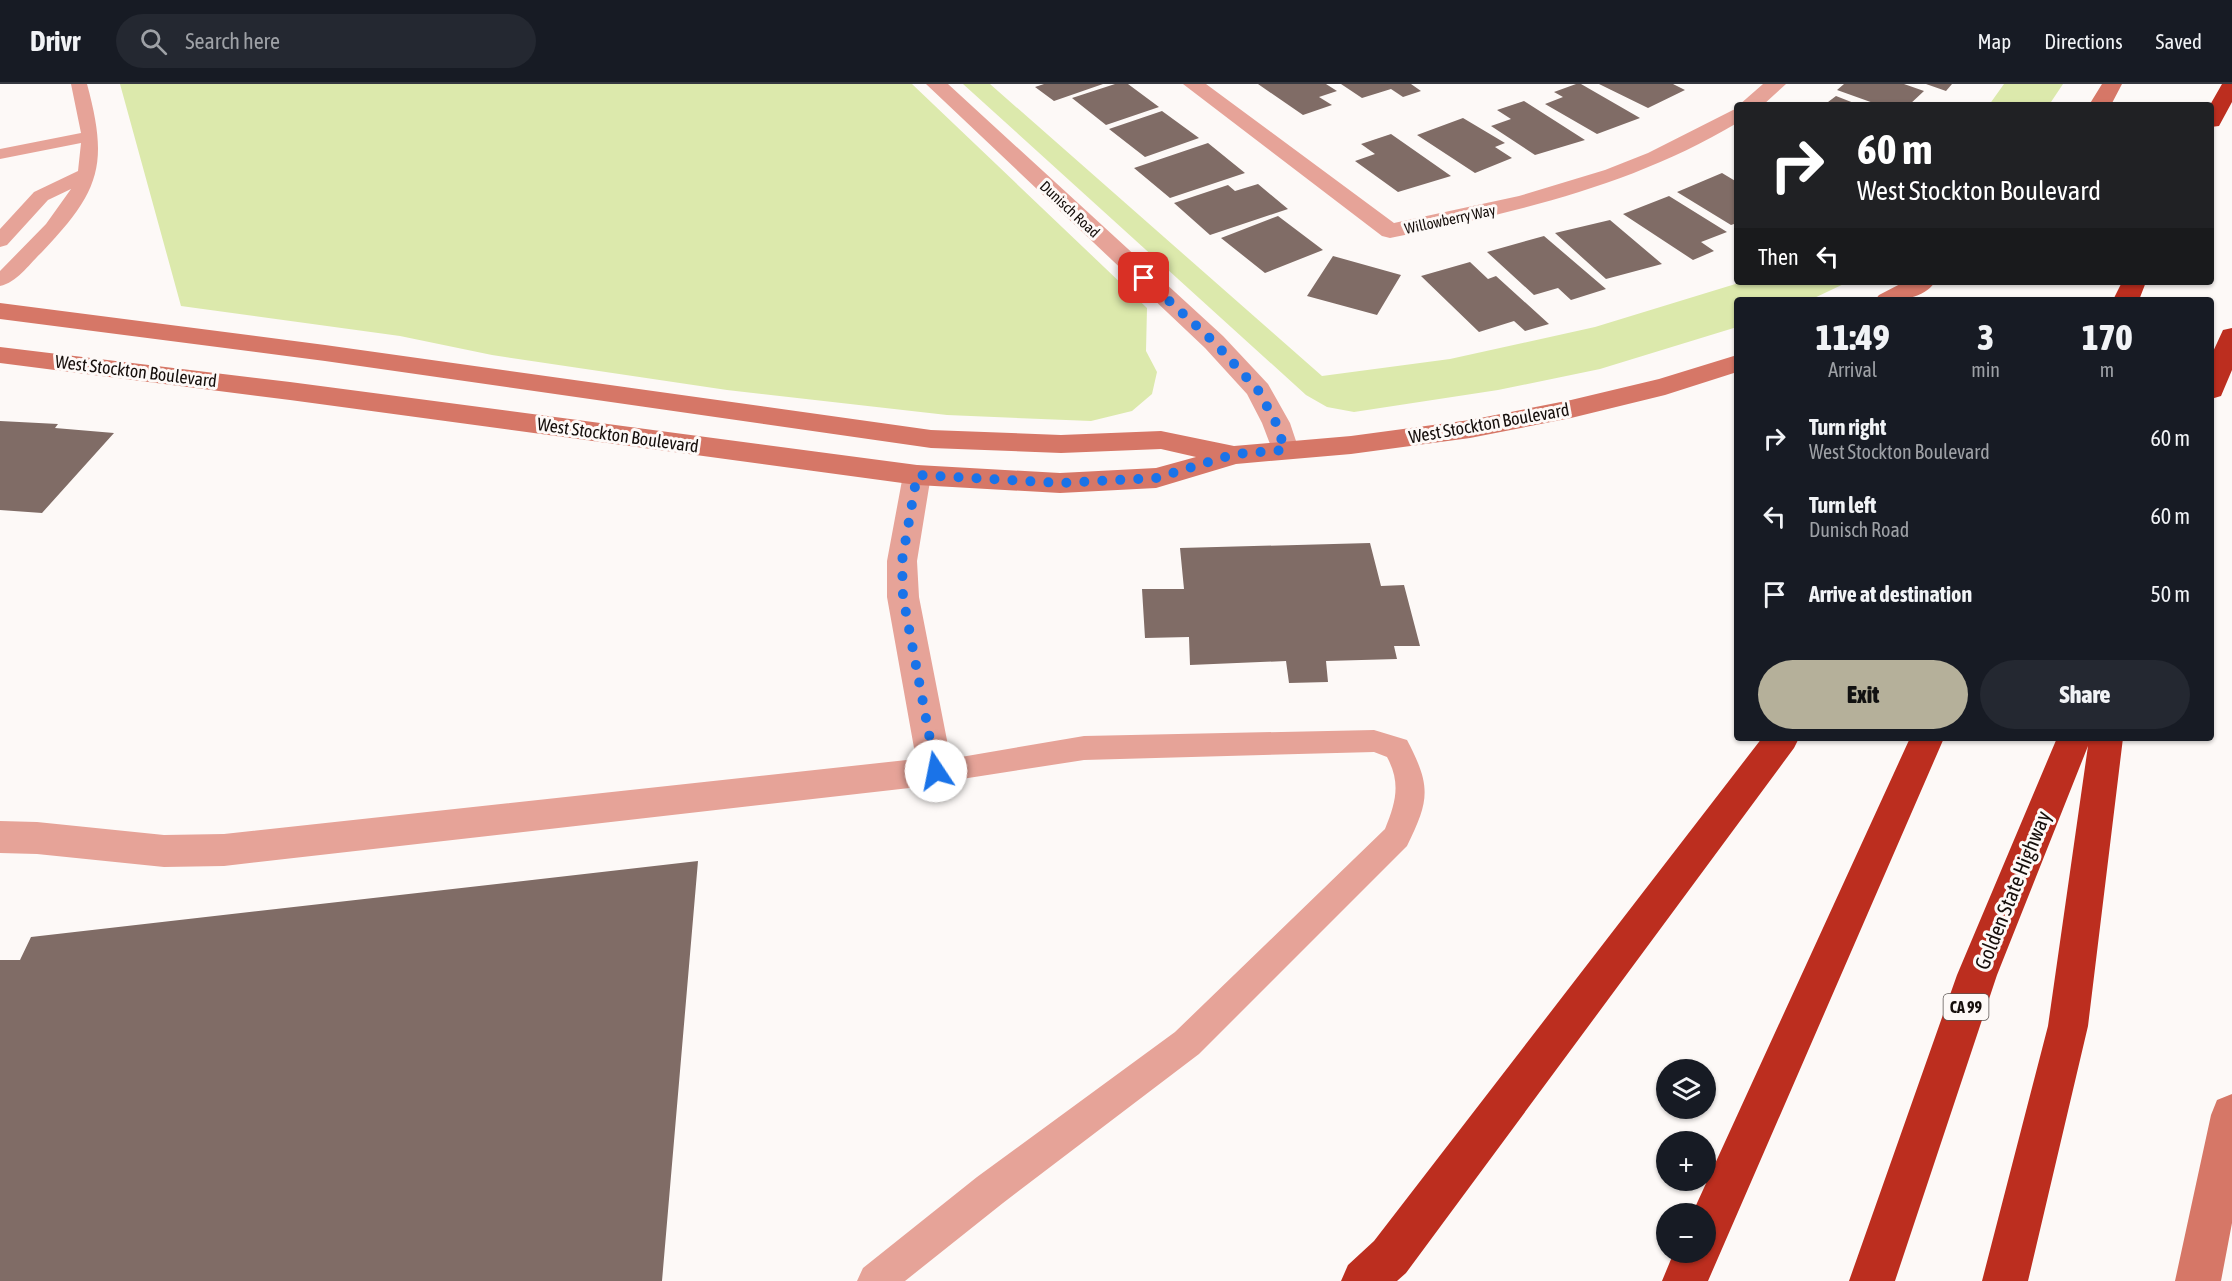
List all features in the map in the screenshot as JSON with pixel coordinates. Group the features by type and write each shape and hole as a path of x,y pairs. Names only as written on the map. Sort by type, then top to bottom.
{"highway":[{"path":"2214,116 2232,84"},
{"path":"2214,382 2232,336"},
{"path":"1364,1281 1390,1257 1780,741"},
{"path":"1716,1212 1926,741"},
{"name":"Golden State Highway","path":"1872,1281 1977,975 2073,741"},
{"path":"2005,1281 2068,1026 2106,741"},
{"path":"1685,1281 1692,1263"}],"street":[{"name":"Dunisch Road","path":"936,84 1214,342 1258,390 1276,423 1285,450"},
{"name":"Willowberry Way","path":"1193,84 1390,231 1492,210 1560,192 1621,172 1671,151 1734,116"},
{"path":"1754,102 1776,84"},
{"path":"2102,102 2112,84"},
{"path":"1894,297 1917,285"},
{"name":"West Stockton Boulevard","path":"0,311 325,353 931,439 1061,444 1161,440 1235,454"},
{"name":"West Stockton Boulevard","path":"0,355 917,475 1060,483 1156,478 1235,454 1351,444 1470,429 1560,411 1665,386 1734,364"},
{"path":"0,837 37,838 165,850 224,850 936,771 903,597 902,561 917,475"},
{"path":"2198,1281 2232,1115"}],"lane":[{"path":"0,280 10,273 75,202 87,174 91,136 79,84"},
{"path":"0,154 91,136"},
{"path":"0,242 41,196 87,174"},
{"path":"876,1281 990,1190 1187,1042 1397,837 1412,799 1410,772 1396,747 1374,741 1084,748 936,771"}],"green space":[{"path":"120,84 912,84 1147,308 1146,351 1157,372 1152,394 1132,411 1091,421 947,415 727,390 492,355 400,336 181,306"},
{"path":"963,84 990,84 1322,376 1450,359 1595,327 1734,284 1842,285 1816,297 1734,297 1734,328 1600,369 1498,390 1354,412 1327,407 1306,395"},
{"path":"2004,84 2063,84 2051,102 1991,102"}],"building":[{"path":"1044,84 1103,84 1054,101 1035,87"},
{"path":"1115,84 1128,84 1159,107 1106,125 1072,98"},
{"path":"1258,84 1326,84 1337,91 1319,97 1332,105 1303,115"},
{"path":"1341,84 1411,84 1421,91 1403,97 1391,89 1362,98"},
{"path":"1581,84 1640,118 1597,134 1545,104 1563,97 1554,92"},
{"path":"1599,84 1673,84 1685,90 1648,108"},
{"path":"1844,84 1904,84 1924,91 1912,102 1871,102 1837,90"},
{"path":"1926,84 1952,84 1946,91"},
{"path":"1836,96 1851,102 1828,102"},
{"path":"1524,101 1585,140 1535,155 1491,126 1511,119 1497,110"},
{"path":"1162,111 1199,138 1145,157 1109,129"},
{"path":"1463,118 1505,143 1495,147 1512,158 1475,173 1417,135"},
{"path":"1391,134 1451,176 1398,192 1355,161 1375,154 1361,144"},
{"path":"1208,143 1245,173 1170,198 1134,168"},
{"path":"1722,173 1734,180 1734,224 1731,225 1677,192"},
{"path":"1258,184 1288,209 1210,235 1174,203 1228,185 1235,191"},
{"path":"1669,196 1727,232 1701,242 1714,251 1693,260 1623,214"},
{"path":"1278,216 1323,250 1265,273 1221,238"},
{"path":"1610,220 1662,264 1606,279 1555,233"},
{"path":"1544,236 1606,289 1571,300 1558,288 1534,295 1487,252"},
{"path":"1333,256 1401,275 1377,315 1307,296"},
{"path":"1470,262 1488,279 1496,276 1549,324 1525,331 1514,321 1479,332 1421,276"},
{"path":"0,421 58,424 55,428 114,433 42,513 0,510"},
{"path":"1370,543 1381,586 1404,585 1420,646 1394,646 1397,659 1326,661 1328,682 1289,683 1286,661 1190,665 1189,637 1145,638 1142,589 1184,589 1180,548"},
{"path":"698,861 662,1281 0,1281 0,960 20,960 31,937"}],"route":[{"path":"936,771 903,597 902,561 917,475 1060,483 1156,478 1235,454 1285,450 1276,423 1258,390 1214,342 1144,278"}]}
